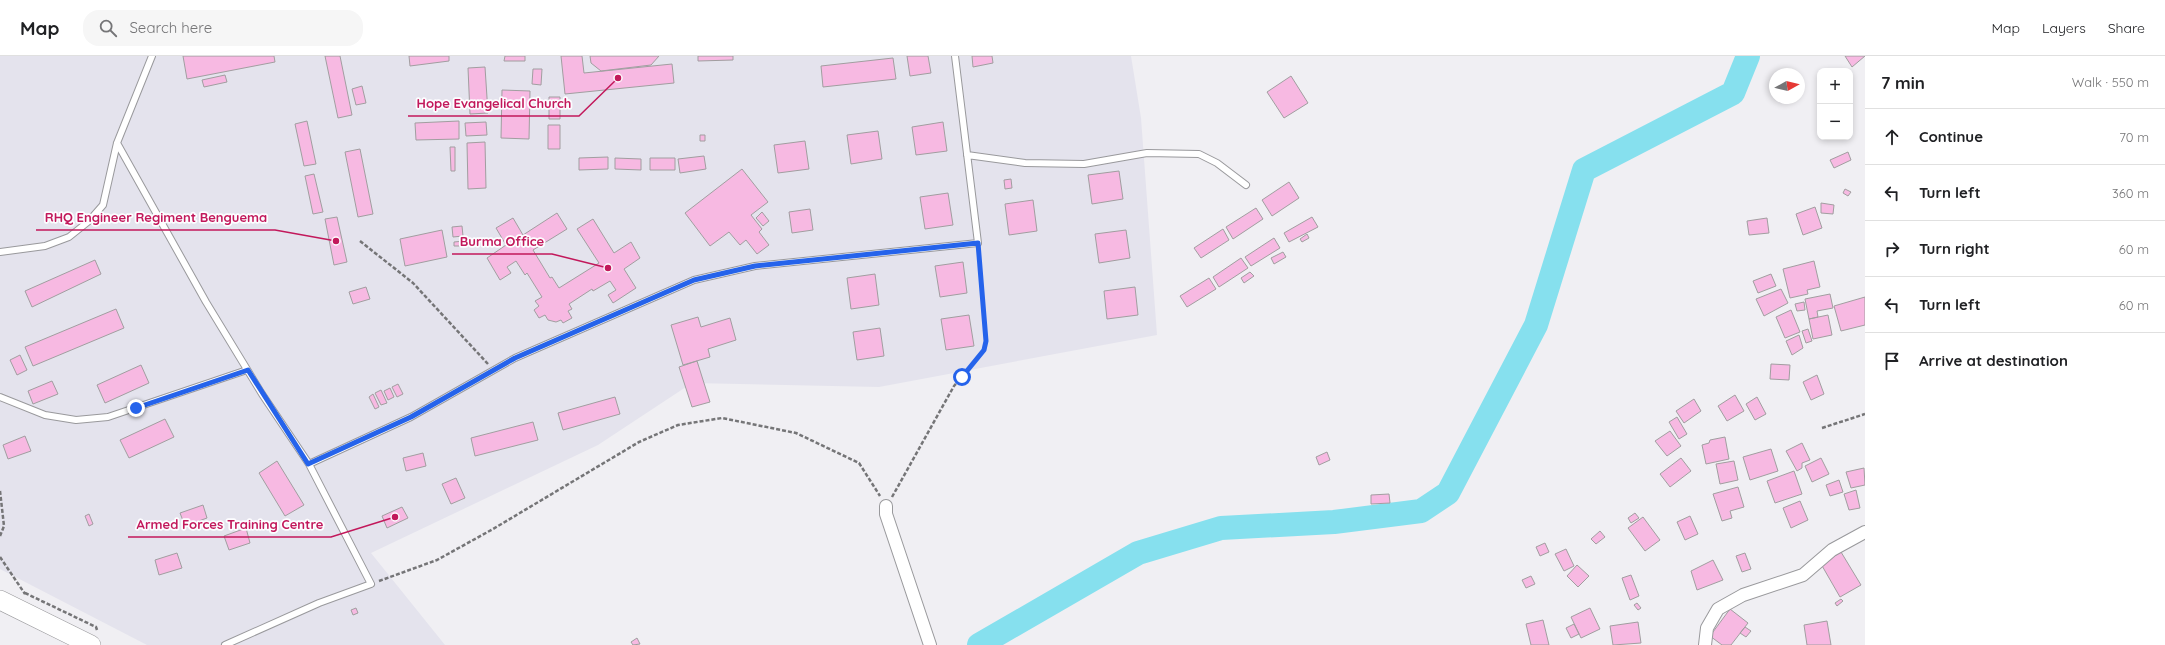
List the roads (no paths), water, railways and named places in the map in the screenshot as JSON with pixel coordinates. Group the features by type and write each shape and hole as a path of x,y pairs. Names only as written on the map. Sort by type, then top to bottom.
{"main road":[{"path":"0,600 92,645"}],"street":[{"path":"886,506 886,514 930,645"},
{"path":"1705,645 1707,628 1718,609 1743,594 1803,575 1832,550 1865,532"}],"lane":[{"path":"0,252 45,246 69,237 89,221 103,205 117,143 143,74 152,56"},
{"path":"308,464 411,417 515,358 694,280 755,266 978,243 955,56"},
{"path":"117,143 206,302 308,464 371,584 319,603 225,645"},
{"path":"967,155 1025,163 1084,164 1147,153 1199,154 1217,163 1246,185"},
{"path":"0,397 45,415 76,420 108,417 248,370"},
{"path":"237,645 242,638"}],"waterway":[{"path":"979,645 1138,553 1221,528 1334,522 1421,511 1448,493 1536,325 1584,170 1733,93 1748,56"}],"place":[{"name":"Hope Evangelical Church","path":"618,78"},
{"name":"RHQ Engineer Regiment Benguema","path":"336,241"},
{"name":"Burma Office","path":"608,268"},
{"name":"Armed Forces Training Centre","path":"395,517"}]}
